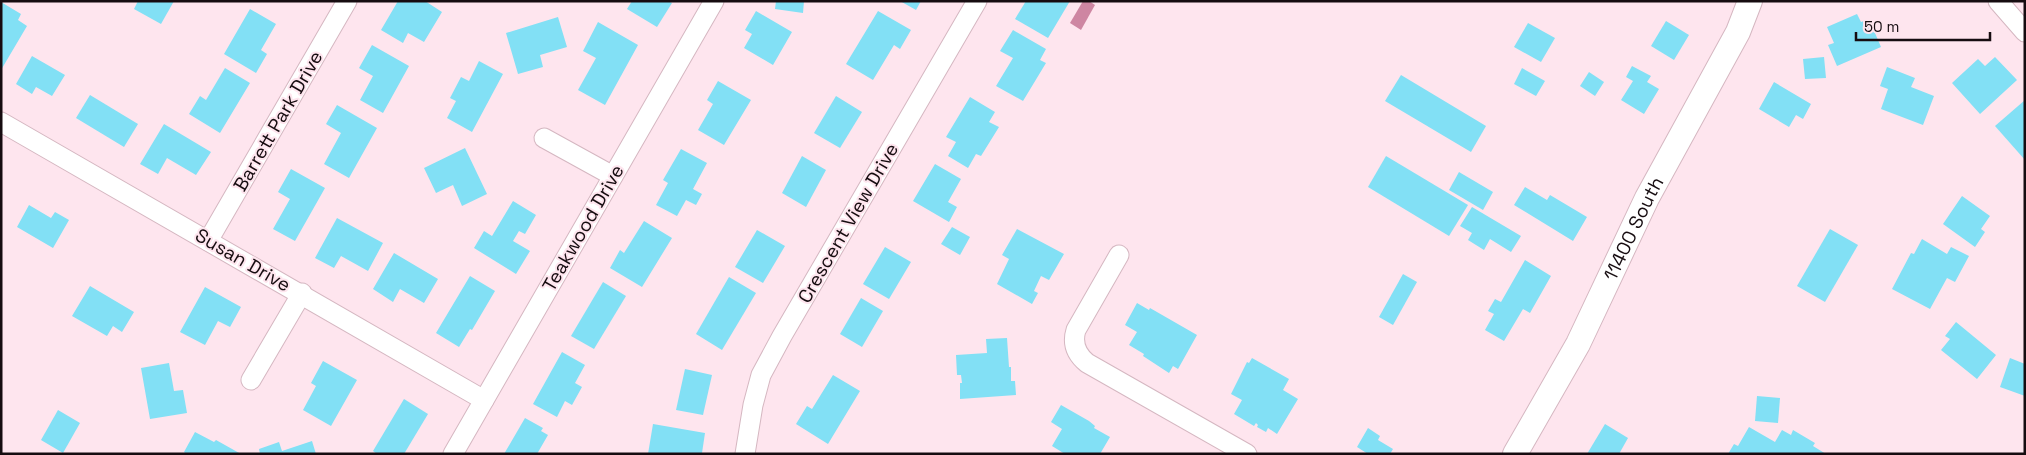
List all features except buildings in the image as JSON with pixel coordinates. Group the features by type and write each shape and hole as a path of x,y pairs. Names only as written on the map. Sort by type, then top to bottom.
{"street":[{"name":"Barrett Park Drive","path":"208,240 347,1"},
{"name":"Teakwood Drive","path":"453,454 714,1"},
{"name":"Crescent View Drive","path":"745,454 753,405 761,375 977,1"},
{"name":"11400 South","path":"1515,454 1578,344 1647,198 1738,32 1750,1"},
{"path":"1998,1 2025,32"},
{"name":"Susan Drive","path":"1,122 484,400"},
{"path":"544,138 613,176"},
{"path":"1119,255 1076,330 1074,342 1078,354 1087,362 1247,454"},
{"path":"251,380 302,294"}],"shaded area":[{"path":"1083,1 1089,1 1095,5 1081,30 1070,23"}]}
